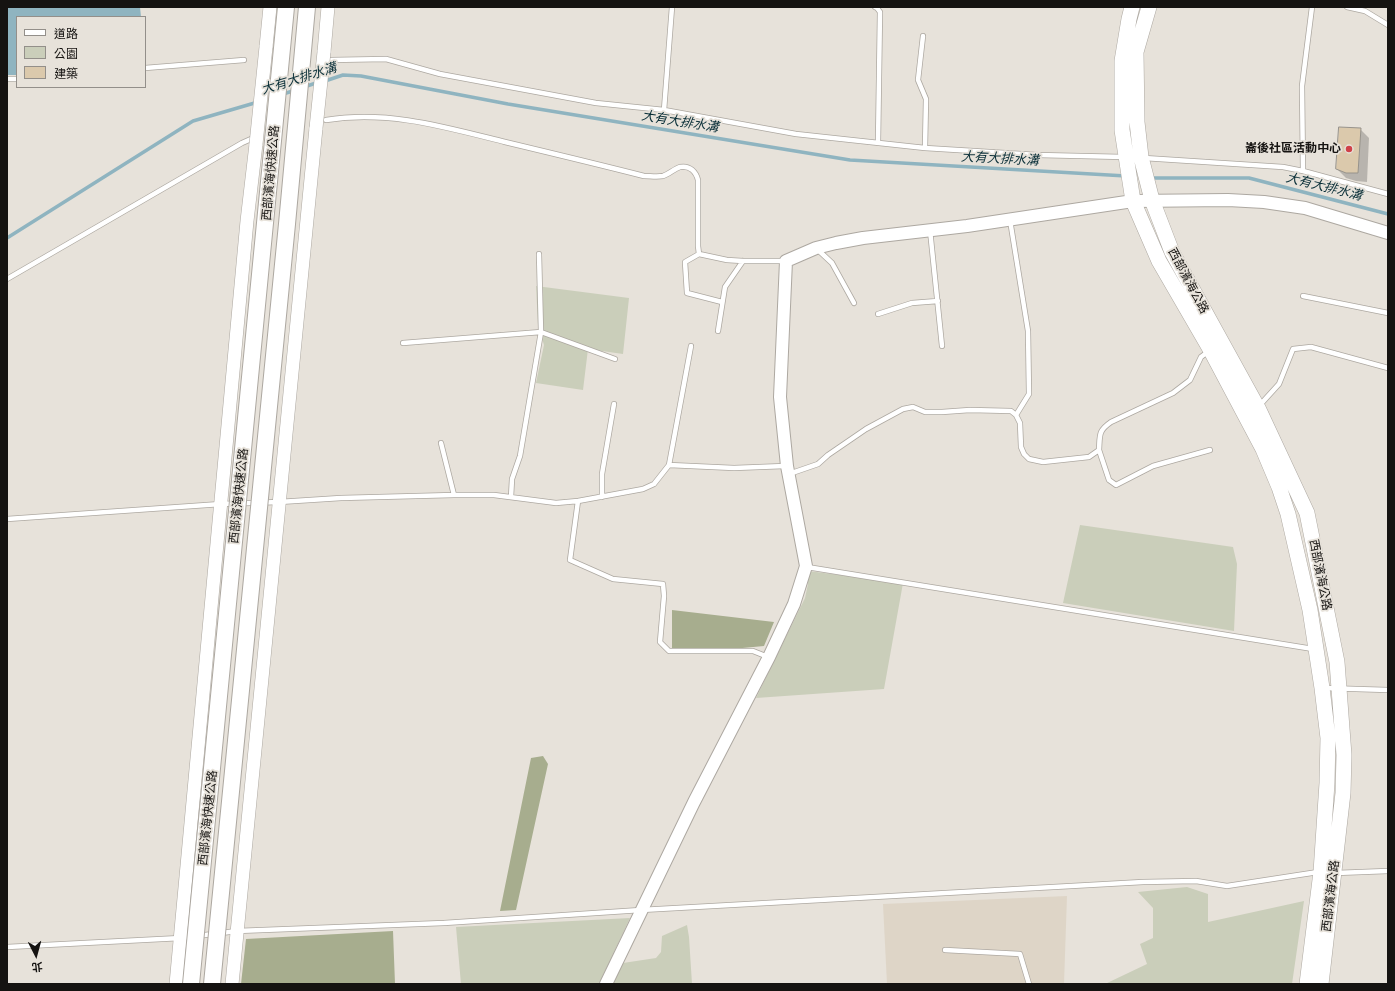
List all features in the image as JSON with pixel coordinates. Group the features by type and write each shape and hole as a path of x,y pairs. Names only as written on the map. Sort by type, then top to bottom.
{"highway":[{"name":"西部濱海快速公路","path":"191,984 286,7"},
{"name":"西部濱海快速公路","path":"212,984 307,7"}],"main road":[{"path":"176,984 254,141 270,7"},
{"path":"232,984 279,502 321,124 327,56 328,7"},
{"path":"1126,157 1122,130 1122,61 1132,7"},
{"path":"1141,157 1137,122 1136,52 1149,7"},
{"name":"西部濱海公路","path":"1126,157 1133,201 1159,261 1210,350 1263,449 1280,487 1288,514 1310,610 1317,650 1328,738 1327,872 1321,984"},
{"name":"西部濱海公路","path":"1141,157 1152,200 1172,252 1258,408 1307,513 1337,662 1344,755 1343,785 1307,984"}],"street":[{"path":"606,984 694,802 769,658 794,604 806,566 788,470 780,397 786,261 816,248 863,238 1010,220 1133,201 1152,200 1228,200 1264,202 1305,208 1388,234"}],"lane":[{"path":"664,110 672,7"},
{"path":"875,7 880,12 878,143"},
{"path":"1303,170 1302,86 1312,7"},
{"path":"1347,7 1365,11 1388,25"},
{"path":"923,36 918,80 926,99 925,148"},
{"path":"327,56 386,59 440,74 581,100 664,110 796,134 925,148 1038,155 1141,157 1283,167 1303,170 1388,194"},
{"path":"146,68 244,60"},
{"path":"321,124 346,117 390,117 432,123 644,176 661,176 680,167 687,167 696,173 698,180 699,254"},
{"path":"7,279 242,143 254,141"},
{"path":"1010,220 1028,331 1029,394 1016,415"},
{"path":"930,230 942,346"},
{"path":"816,248 832,263 854,303"},
{"path":"511,497 512,479 520,456 541,332 539,254"},
{"path":"722,302 687,293 685,262 699,254 728,260 786,261"},
{"path":"718,331 725,287 744,261"},
{"path":"1303,296 1388,313"},
{"path":"878,314 912,303 938,301"},
{"path":"404,343 541,332 615,359"},
{"path":"7,519 221,504 341,498 494,495 556,503 578,501 643,489 654,484 669,465 691,346"},
{"path":"1258,408 1279,384 1293,349 1311,347 1388,368"},
{"path":"1210,350 1201,357 1190,380 1174,393 1111,422 1103,428 1100,433 1099,450 1108,480 1116,485 1153,466 1210,450"},
{"path":"602,497 602,474 614,404"},
{"path":"669,465 788,470 818,464 828,455 866,429 903,409 913,408 925,412 970,410 1011,411 1016,415 1020,423 1021,447 1024,454 1029,459 1043,462 1089,457 1099,450"},
{"path":"441,443 454,495"},
{"path":"578,501 570,560 613,579 663,584 664,596 660,642 669,650 752,651 769,658"},
{"path":"806,566 1317,650"},
{"path":"1323,697 1388,690"},
{"path":"7,948 181,938 237,931 444,922 1143,882 1196,881 1227,886 1302,873 1388,871"},
{"path":"945,950 1020,954 1029,984"}],"shaded area":[{"path":"1067,896 1064,984 887,984 883,904"}],"green space":[{"path":"536,286 629,298 623,354 588,349 583,390 536,383 544,345 538,325"},
{"path":"1080,525 1233,547 1237,564 1234,631 1063,603"},
{"path":"808,571 903,583 884,689 756,698 805,598 808,584"},
{"path":"672,610 774,622 764,646 689,653 672,648"},
{"path":"543,756 548,764 516,910 500,911 531,758"},
{"path":"1187,887 1208,894 1208,922 1304,901 1292,984 1105,984 1147,964 1140,944 1153,938 1153,908 1138,892"},
{"path":"630,918 599,984 461,984 456,927"},
{"path":"687,925 692,984 612,984 623,963 656,958 661,952 662,936"},
{"path":"393,931 395,984 241,984 246,939"}],"water":[{"path":"7,7 140,7 141,16 16,16 16,75 7,75"}],"building":[{"name":"崙後社區活動中心","path":"1339,127 1361,128 1358,173 1346,173 1336,169"}],"waterway":[{"name":"大有大排水溝","path":"325,81 343,75 361,76 508,104 850,160 1126,176"},
{"name":"大有大排水溝","path":"304,87 319,82"},
{"name":"大有大排水溝","path":"283,94 296,90"},
{"name":"大有大排水溝","path":"7,238 193,121 258,102"},
{"name":"大有大排水溝","path":"1150,178 1249,178 1388,214"}],"place":[{"name":"崙後社區活動中心","path":"1349,149"}]}
